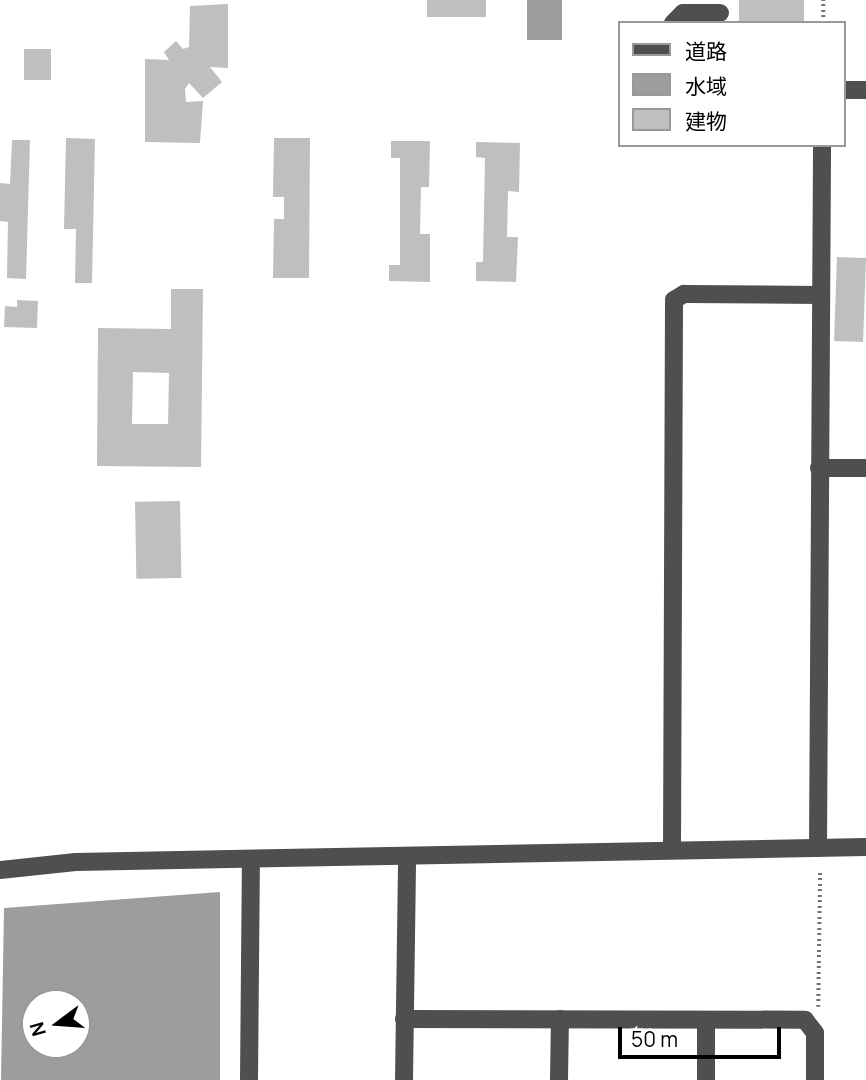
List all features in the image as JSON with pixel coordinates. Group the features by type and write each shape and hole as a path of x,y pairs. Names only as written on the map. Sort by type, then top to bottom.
{"street":[{"path":"675,21 683,13 720,12"},
{"path":"845,90 866,90"},
{"path":"818,848 822,147"},
{"path":"672,850 674,300 684,294 820,295"},
{"path":"819,468 866,468"},
{"path":"0,870 76,862 866,847"},
{"path":"404,1080 407,856"},
{"path":"249,1080 251,860"},
{"path":"404,1018 805,1020 813,1026 815,1080"},
{"path":"559,1080 560,1019"},
{"path":"706,1020 706,1080"}],"path":[{"path":"823,0 823,21"},
{"path":"813,1026 818,1010 820,872"}],"water":[{"path":"527,0 562,0 562,40 527,40"},
{"path":"220,892 220,1080 1,1080 4,908"}],"building":[{"path":"427,0 486,0 486,17 427,17"},
{"path":"739,0 804,0 804,21 739,21"},
{"path":"228,4 228,68 210,67 222,82 203,98 189,83 185,89 186,102 203,101 200,143 145,142 145,59 169,60 164,52 176,41 183,49 189,47 190,6"},
{"path":"24,49 51,49 51,80 24,80"},
{"path":"66,138 95,139 92,283 75,283 76,229 64,229"},
{"path":"274,138 310,138 309,278 273,278 274,219 284,219 284,197 273,197"},
{"path":"12,140 30,140 26,279 7,278 8,222 0,221 0,183 10,184"},
{"path":"391,141 430,141 429,187 421,187 420,234 430,234 430,282 389,281 389,265 400,265 400,158 391,158"},
{"path":"476,142 520,143 519,192 508,191 507,237 518,237 516,282 476,281 476,262 483,262 485,158 476,157"},
{"path":"837,257 866,258 863,342 834,341"},
{"path":"171,289 203,289 201,467 97,466 98,328 171,329","holes":["133,372 169,373 168,424 132,424"]},
{"path":"17,300 38,301 37,328 4,327 5,306 17,307"},
{"path":"180,501 181,578 136,579 135,502"}]}
